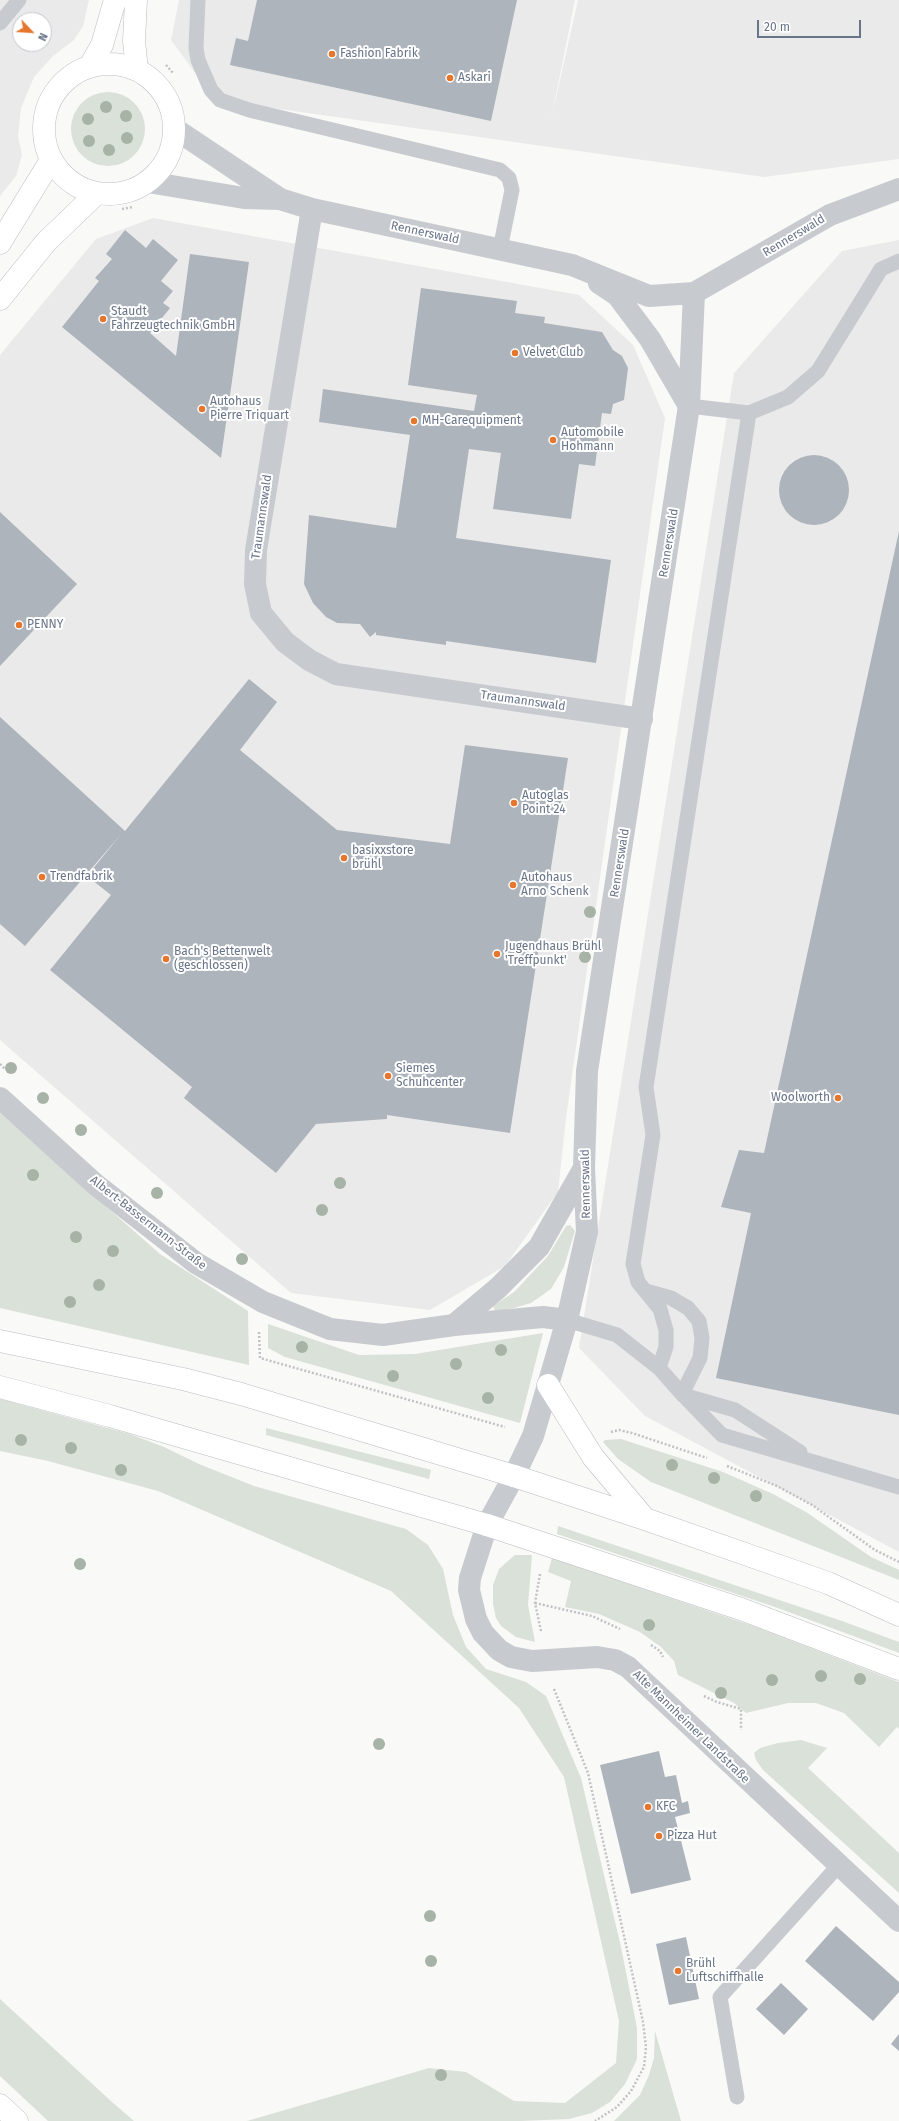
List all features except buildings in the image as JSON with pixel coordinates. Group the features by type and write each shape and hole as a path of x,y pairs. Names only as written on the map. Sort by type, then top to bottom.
{"main road":[{"path":"90,66 102,45 115,0"},
{"path":"136,0 134,41 138,70"},
{"path":"114,64 138,70 157,84 170,105 174,129 172,149 162,168 148,182 123,193 96,194 77,187 62,176 51,160 43,132 48,104 65,80 90,66 114,64"},
{"path":"0,243 51,160"},
{"path":"0,300 46,242 96,194"},
{"path":"0,1341 183,1379 241,1394 514,1476 645,1519 828,1583 899,1614"},
{"path":"548,1384 586,1443 593,1457 645,1519"},
{"path":"0,1387 110,1416 488,1525 741,1609 899,1669"},
{"path":"0,2105 17,2121"}],"street":[{"name":"Rennerswald","path":"174,129 280,199"},
{"name":"Rennerswald","path":"148,182 244,198 280,199 312,209 572,264 649,296 694,293 830,214 899,189"},
{"name":"Traumannswald","path":"312,209 256,550 255,584 261,613 285,642 309,660 336,674 642,719"},
{"name":"Rennerswald","path":"572,264 617,295 650,339 689,406"},
{"name":"Rennerswald","path":"548,1384 567,1320 587,1232 584,1168 588,1071 689,406 694,293"},
{"name":"Albert-Bassermann-Straße","path":"0,1098 96,1184 196,1263 263,1302 330,1329 384,1335 454,1325 543,1317 567,1320"},
{"path":"454,1325 498,1288 539,1247 584,1168"},
{"name":"Alte Mannheimer Landstraße","path":"548,1384 533,1436 488,1525 470,1578 470,1597 476,1619 490,1642 511,1657 532,1662 597,1657 615,1660 628,1667 899,1921"}],"lane":[{"path":"0,23 19,0"},
{"path":"198,0 196,48 198,60 211,90 220,100 249,110 500,170 509,178 512,190 500,249"},
{"path":"689,406 749,413 788,397 818,371 881,269 899,261"},
{"path":"659,1368 666,1347 666,1330 660,1309 638,1282 634,1264 653,1135 646,1087 749,413"},
{"path":"646,1291 671,1298 688,1308 699,1321 702,1338 700,1358 682,1394"},
{"path":"567,1320 617,1335 659,1368 722,1435 813,1460 899,1487"},
{"path":"682,1394 735,1410 813,1460"},
{"path":"737,2097 720,1998 839,1866"}],"path":[{"path":"586,1443 599,1434 619,1430 714,1460"},
{"path":"721,1463 776,1486 812,1505 875,1550 899,1562"},
{"path":"547,1661 555,1693 588,1773 643,2022 646,2046 644,2067 631,2091 617,2107 595,2121"}],"shaded area":[{"path":"0,0 89,0 83,26 74,40 53,56 34,77 21,108 18,136 22,155 16,176 0,196"},
{"path":"179,0 575,0 551,120 578,0 899,0 899,159 764,177 215,100 171,40"},
{"path":"108,92 122,95 134,103 142,115 145,129 142,143 134,155 122,163 108,166 94,163 82,155 74,143 71,129 74,115 82,103 94,95"},
{"path":"153,218 579,295 633,345 665,418 566,1118 558,1192 505,1266 430,1310 291,1293 0,1040 0,355 96,239"},
{"path":"899,240 899,1552 645,1416 579,1348 734,373 842,251"},
{"path":"0,1113 160,1254 248,1311 249,1365 0,1308"},
{"path":"570,1225 575,1231 564,1267 551,1289 531,1303 496,1313 493,1306 514,1292 548,1256 566,1226"},
{"path":"268,1324 359,1355 415,1354 543,1333 520,1423 285,1357 268,1348"},
{"path":"0,1399 130,1434 254,1486 406,1529 428,1545 443,1569 453,1615 466,1647 486,1669 526,1682 546,1696 581,1778 621,1947 637,2028 637,2059 625,2084 610,2102 592,2113 569,2119 520,2121 247,2121 429,2068 466,2072 514,2101 565,2103 616,2063 619,2021 564,1777 519,1708 391,1591 158,1491 48,1461 0,1451"},
{"path":"266,1428 431,1470 429,1479 266,1435"},
{"path":"621,1439 723,1472 773,1494 806,1512 871,1557 899,1570 899,1580 651,1482 618,1459 603,1442 605,1440"},
{"path":"558,1526 842,1621 899,1642 899,1653 775,1607 557,1534"},
{"path":"515,1555 532,1555 528,1605 535,1642 516,1637 501,1626 496,1618 493,1604 493,1585 499,1569"},
{"path":"552,1558 756,1627 899,1682 899,1729 897,1727 879,1747 844,1713 816,1703 788,1703 746,1713 734,1703 678,1675 674,1661 661,1647 640,1632 599,1614 565,1607 571,1581 548,1572"},
{"path":"801,1740 827,1748 808,1768 899,1853 899,1893 763,1770 756,1760 754,1753 760,1748 778,1743"},
{"path":"0,1999 134,2121 48,2121 0,2076"},
{"path":"655,2031 681,2121 614,2121 640,2095 649,2075 654,2058"}],"place":[{"name":"Fashion Fabrik","path":"332,54"},
{"name":"Askari","path":"450,78"},
{"name":"Staudt Fahrzeugtechnik GmbH","path":"103,319"},
{"name":"Velvet Club","path":"515,353"},
{"name":"Autohaus Pierre Triquart","path":"202,409"},
{"name":"MH-Carequipment","path":"414,421"},
{"name":"Automobile Hohmann","path":"553,440"},
{"name":"PENNY","path":"19,625"},
{"name":"Autoglas Point 24","path":"514,803"},
{"name":"basixxstore brühl","path":"344,858"},
{"name":"Trendfabrik","path":"42,877"},
{"name":"Autohaus Arno Schenk","path":"513,885"},
{"name":"Jugendhaus Brühl 'Treffpunkt'","path":"497,954"},
{"name":"Bach's Bettenwelt (geschlossen)","path":"166,959"},
{"name":"Siemes Schuhcenter","path":"388,1076"},
{"name":"Woolworth","path":"838,1098"},
{"name":"KFC","path":"648,1807"},
{"name":"Pizza Hut","path":"659,1836"},
{"name":"Brühl Luftschiffhalle","path":"678,1971"}]}
